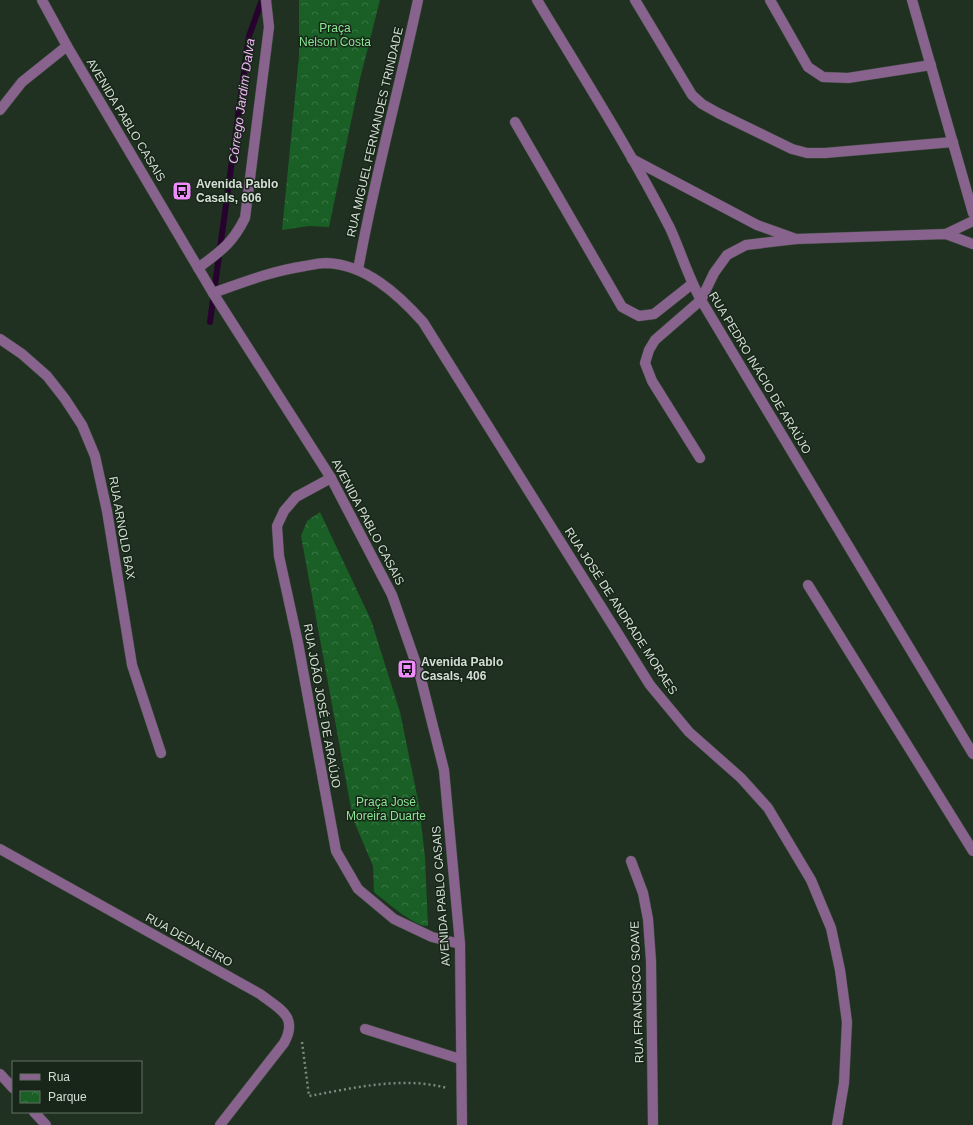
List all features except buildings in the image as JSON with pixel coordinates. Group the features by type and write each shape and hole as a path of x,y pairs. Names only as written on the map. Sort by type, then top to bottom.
{"street":[{"name":"AVENIDA PABLO CASAIS","path":"42,0 67,46 213,293 331,478 392,595 420,675 444,770 460,944 460,1059 462,1125"},
{"path":"198,268 226,248 237,233 245,218 269,27 266,0"},
{"name":"RUA MIGUEL FERNANDES TRINDADE","path":"358,270 367,220 418,0"},
{"name":"RUA PEDRO INÁCIO DE ARAÚJO","path":"537,0 632,159 670,229 692,284 701,300 973,754"},
{"path":"635,0 692,95 702,104 718,113 792,149 807,153 825,153 953,142"},
{"path":"770,0 808,67 823,78 848,78 931,65"},
{"path":"912,0 973,213"},
{"path":"0,110 22,82 67,46"},
{"path":"515,122 622,307 638,316 654,314 692,284"},
{"path":"632,159 757,225 796,239"},
{"path":"946,234 973,221"},
{"path":"700,458 652,381 645,364 649,350 655,340 701,300 720,263 727,255 746,245 796,239 946,234 973,244"},
{"name":"RUA JOSÉ DE ANDRADE MORAES","path":"213,293 276,270 326,263 358,270 388,288 408,304 423,322 650,685 689,732 741,778 768,808 811,880 831,928 840,970 847,1022 844,1083 837,1125"},
{"name":"RUA ARNOLD BAX","path":"0,339 22,354 47,376 66,399 82,425 95,456 107,511 132,665 161,753"},
{"name":"RUA JOÃO JOSÉ DE ARAÚJO","path":"331,478 296,497 284,511 277,526 279,556 298,643 336,851 358,889 394,919 432,937 460,944"},
{"path":"808,586 973,851"},
{"name":"RUA DEDALEIRO","path":"0,849 260,994 287,1016 291,1026 290,1033 220,1125"},
{"name":"RUA FRANCISCO SOAVE","path":"632,861 643,892 648,919 651,961 653,1125"},
{"path":"366,1029 460,1059"},
{"path":"0,1074 12,1087"},
{"path":"35,1113 46,1125"}],"path":[{"path":"301,1037 309,1096 372,1085 420,1082 461,1092"}],"green space":[{"name":"Praça Nelson Costa","path":"299,0 380,0 360,79 329,227 309,226 282,230 299,56"},
{"name":"Praça José Moreira Duarte","path":"320,512 371,620 400,712 419,805 425,857 428,926 416,923 408,918 374,892 373,866 353,819 301,536 307,521"}],"waterway":[{"name":"Córrego Jardim Dalva","path":"210,322 249,36 262,0"}],"place":[{"name":"Avenida Pablo Casals, 606","path":"182,191"},
{"name":"Avenida Pablo Casals, 406","path":"407,669"}]}
